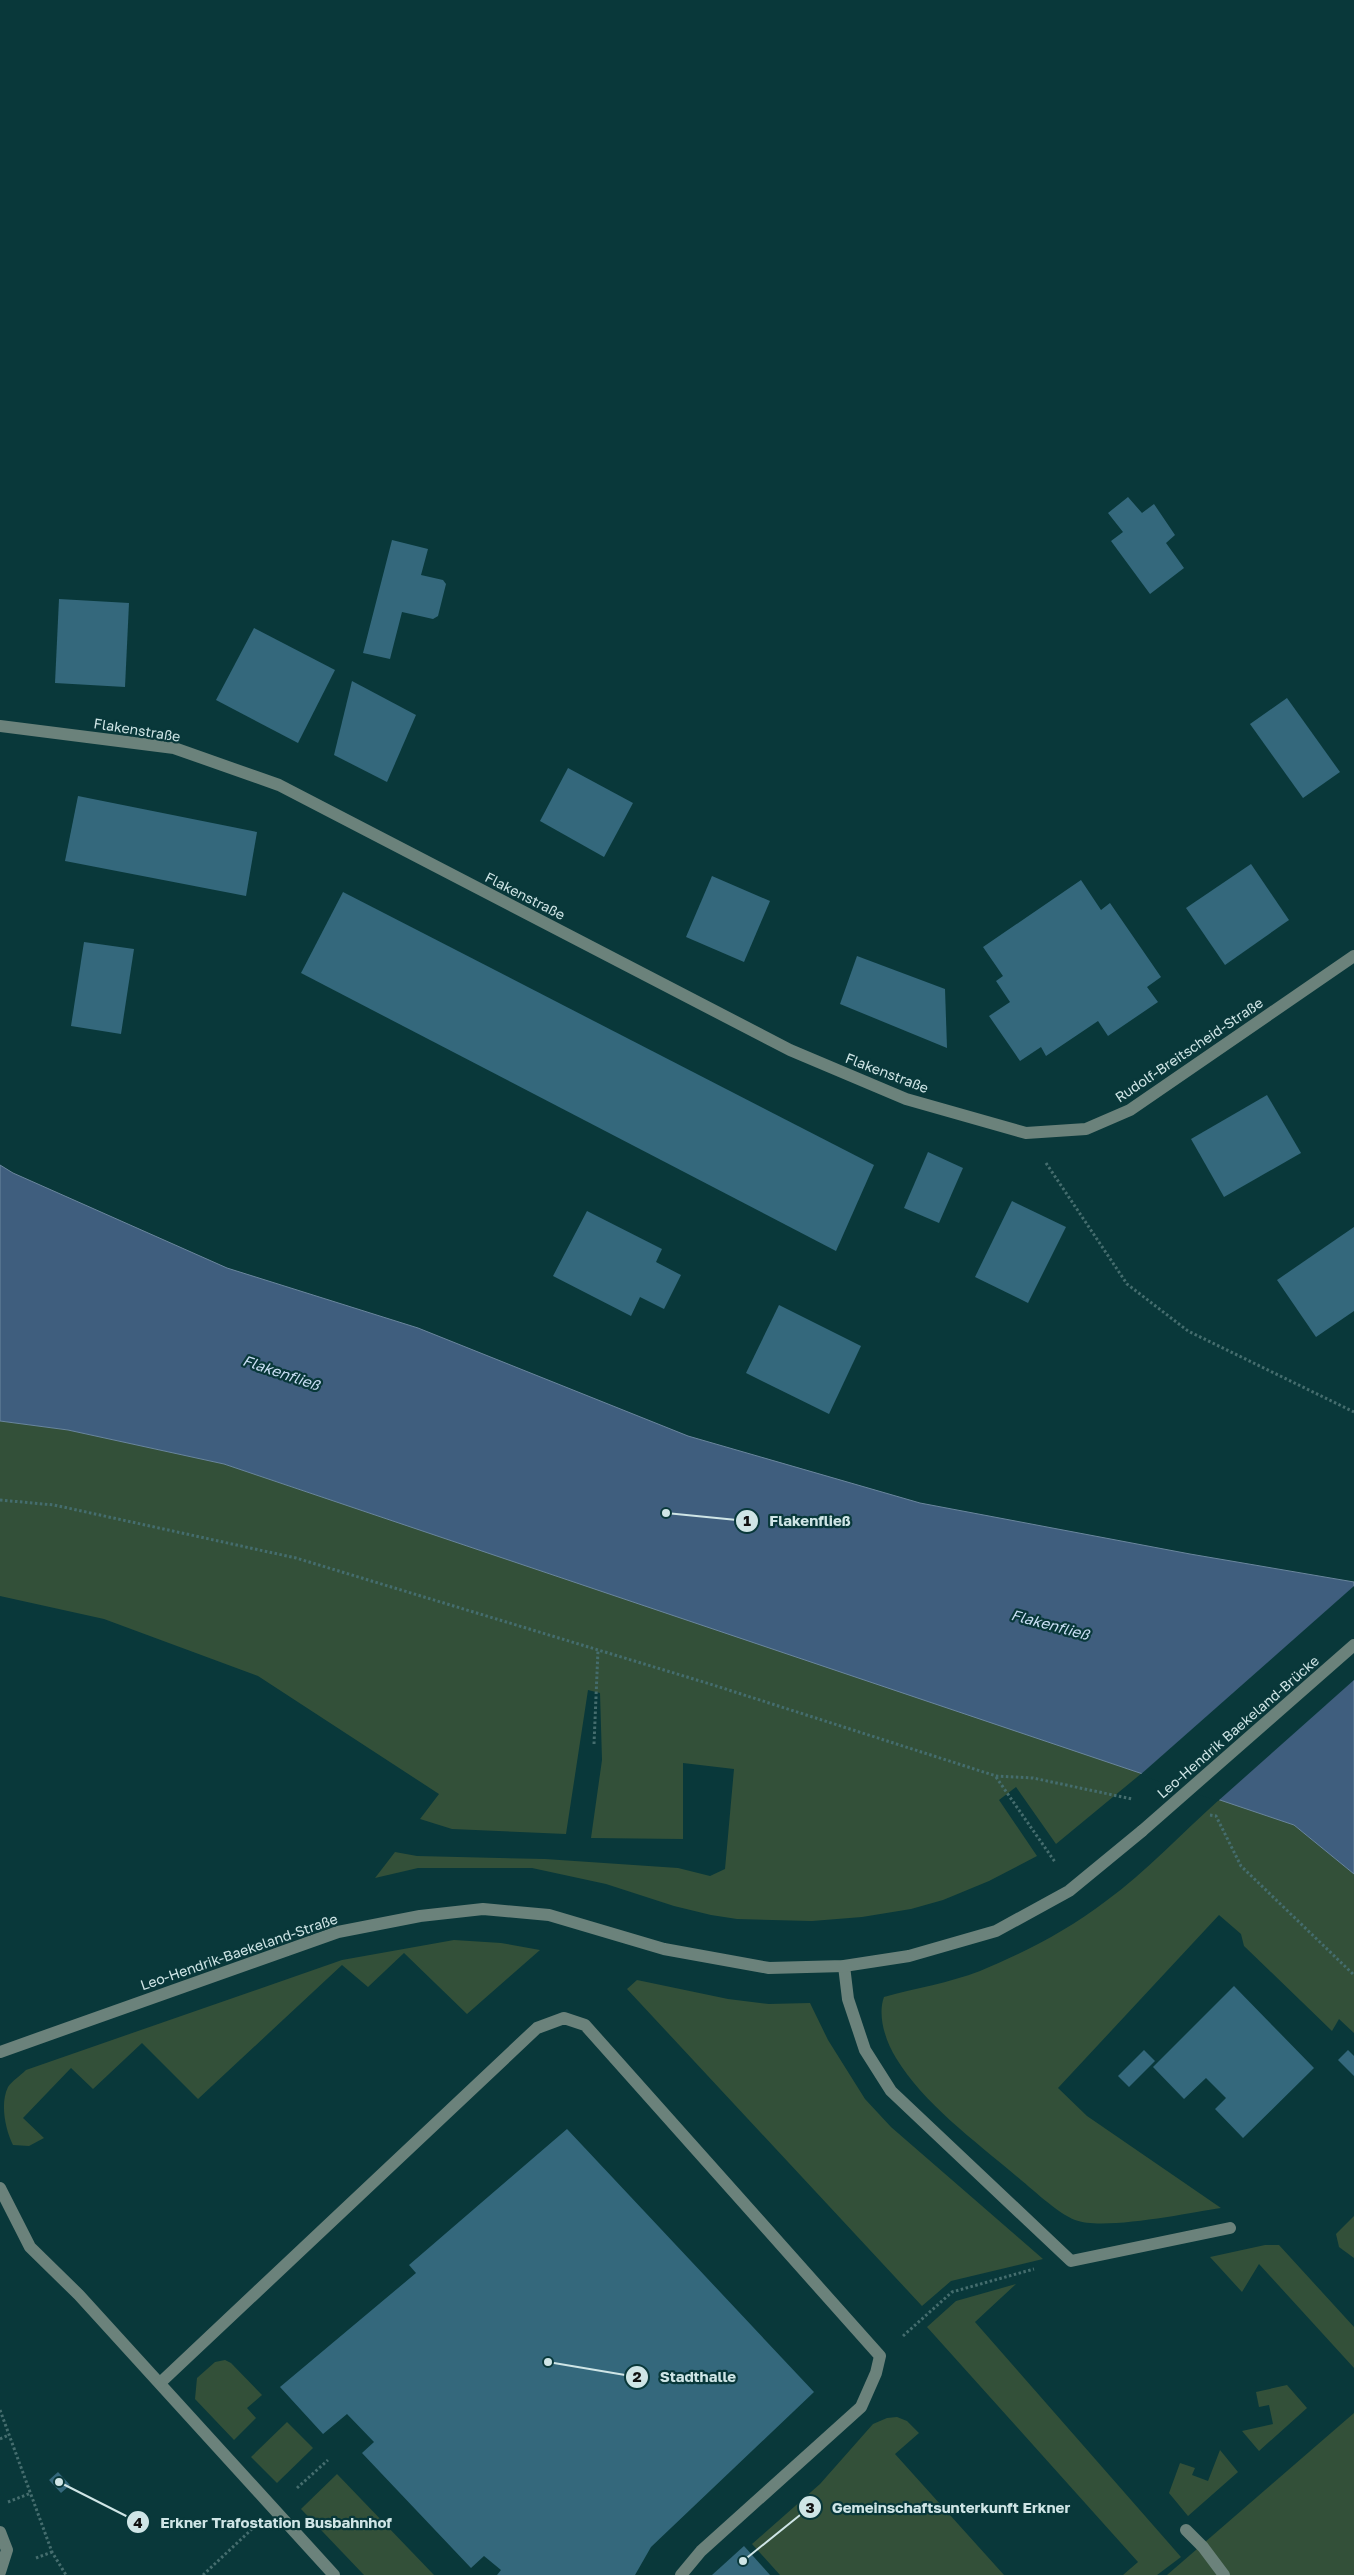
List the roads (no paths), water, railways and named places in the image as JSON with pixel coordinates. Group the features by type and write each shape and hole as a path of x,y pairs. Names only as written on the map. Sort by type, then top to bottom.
{"street":[{"name":"Flakenstraße","path":"0,726 174,748 279,785 790,1050 906,1099 1026,1133"},
{"name":"Rudolf-Breitscheid-Straße","path":"1026,1133 1086,1129 1130,1110 1354,956"},
{"name":"Leo-Hendrik Baekeland-Brücke","path":"1142,1831 1354,1645"},
{"name":"Leo-Hendrik-Baekeland-Straße","path":"0,2052 338,1932 420,1916 474,1910 549,1916 664,1948 769,1968 844,1966 909,1956 996,1931 1069,1891 1142,1831"},
{"path":"844,1966 848,1999 865,2050 890,2091 1071,2262 1230,2228"},
{"path":"160,2383 537,2028 564,2018 585,2025 880,2356 876,2373 860,2407 701,2551 681,2575"},
{"path":"0,2188 30,2247 79,2295 334,2575"},
{"path":"1186,2530 1203,2547 1224,2575"},
{"path":"0,2532 7,2550 0,2572"}],"water":[{"path":"0,1165 13,1173 227,1268 418,1328 688,1436 920,1503 1190,1554 1354,1582 1354,1874 1294,1825 224,1464 68,1430 0,1421"}],"place":[{"name":"Flakenfließ","path":"666,1513"},
{"name":"Stadthalle","path":"548,2362"},
{"name":"Erkner Trafostation Busbahnhof","path":"59,2482"},
{"name":"Gemeinschaftsunterkunft Erkner","path":"743,2561"}]}
